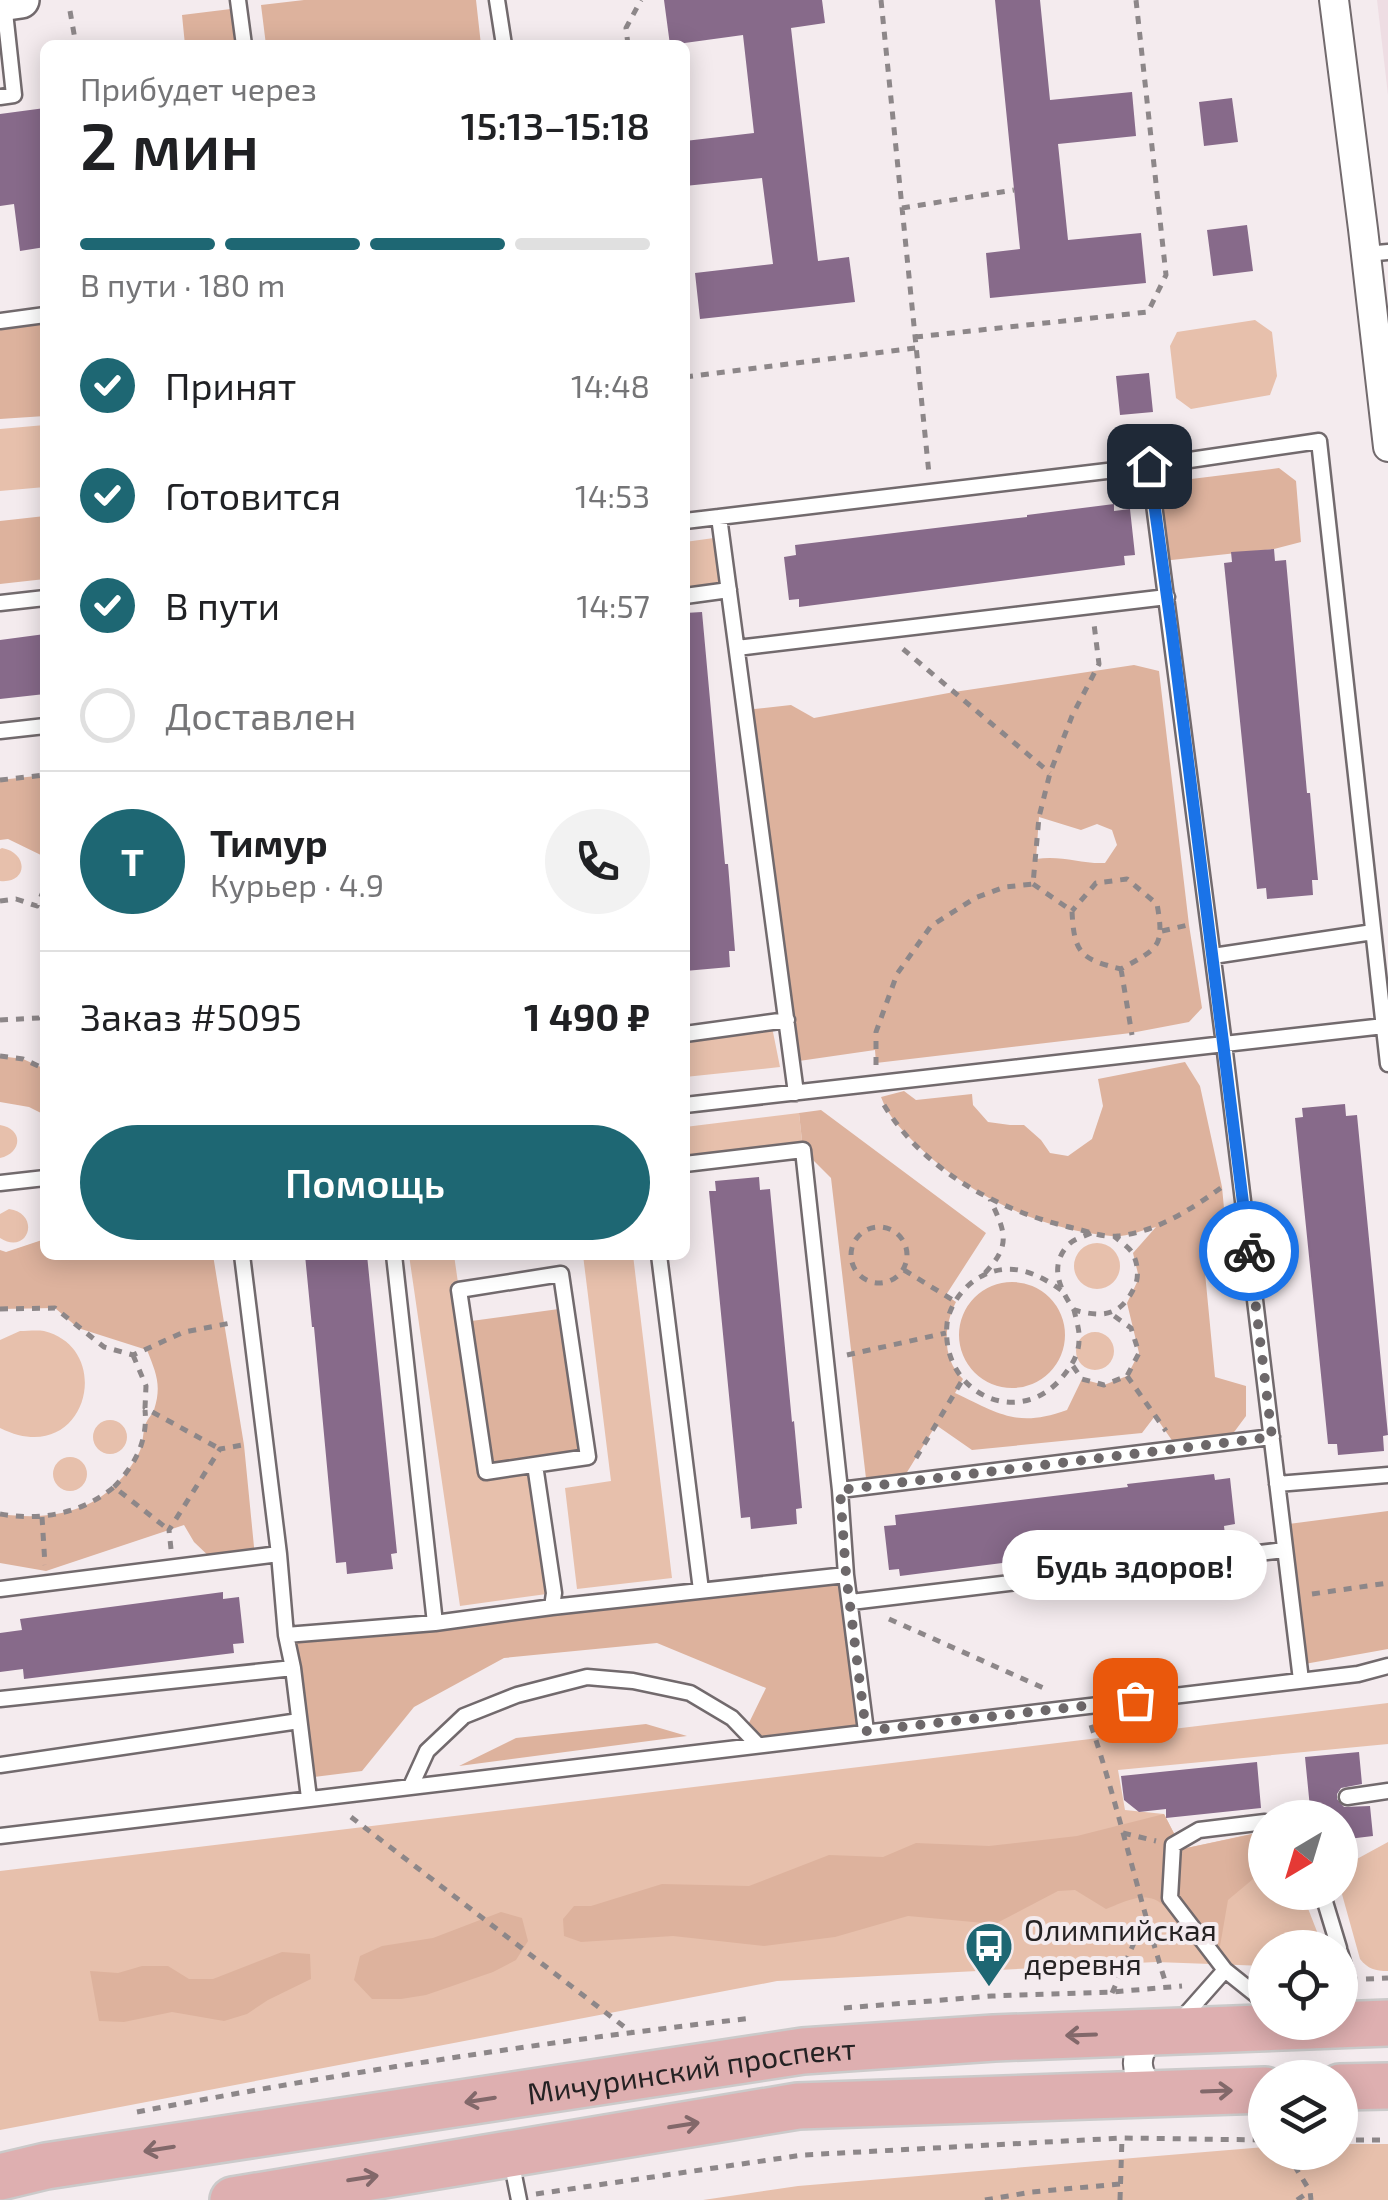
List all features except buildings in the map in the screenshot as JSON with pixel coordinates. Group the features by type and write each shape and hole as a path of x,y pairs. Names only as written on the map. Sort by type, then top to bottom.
{"main road":[{"name":"Мичуринский проспект","path":"0,2177 46,2166 803,2051 1169,2031 1248,2021"},
{"name":"Мичуринский проспект","path":"1358,2024 1388,2023"},
{"path":"1358,2087 1388,2086"},
{"name":"Мичуринский проспект","path":"262,2198 516,2184 798,2106 1248,2091"}],"street":[{"path":"1334,0 1377,253 1388,447"},
{"path":"1169,2031 1155,2034 1145,2042 1138,2064 1147,2085 1170,2093"}],"lane":[{"path":"238,0 243,40"},
{"path":"498,0 503,40"},
{"path":"0,96 14,95 15,1"},
{"path":"0,321 40,316"},
{"path":"690,521 1149,466 1319,441 1388,1064"},
{"path":"1149,466 1301,1680"},
{"path":"719,517 796,1093"},
{"path":"690,595 728,590"},
{"path":"736,648 1167,597"},
{"path":"0,603 40,599"},
{"path":"0,732 40,727"},
{"path":"1213,956 1373,932"},
{"path":"690,1033 786,1020"},
{"path":"690,1105 1384,1026"},
{"path":"690,1163 804,1150 846,1574 866,1731"},
{"path":"0,1184 40,1179"},
{"path":"243,1260 308,1798"},
{"path":"395,1260 435,1623"},
{"path":"660,1260 701,1590"},
{"path":"561,1274 588,1457 535,1464 486,1472 459,1290 561,1274"},
{"path":"840,1490 1272,1437"},
{"path":"535,1464 554,1593 552,1606"},
{"path":"1277,1484 1388,1475"},
{"path":"851,1602 1284,1550"},
{"path":"0,1589 278,1554"},
{"path":"286,1635 435,1623 552,1606 846,1574"},
{"path":"0,1836 1358,1674 1388,1666"},
{"path":"0,1698 292,1668"},
{"path":"410,1786 427,1751 464,1716 517,1694 587,1677 690,1692 732,1718 757,1744"},
{"path":"0,1765 299,1721"},
{"path":"1347,1797 1388,1790"},
{"path":"1248,1824 1199,1830 1174,1846 1170,1898 1224,1970 1248,1989"},
{"path":"1169,2031 1224,1970"}],"path":[{"path":"627,40 626,28 641,0"},
{"path":"881,0 931,492"},
{"path":"915,337 1148,312 1166,275 1136,0"},
{"path":"70,11 75,40"},
{"path":"902,208 1014,190"},
{"path":"690,376 916,348"},
{"path":"1034,884 1039,817 1050,774 1072,716 1099,664 1092,606"},
{"path":"882,631 1050,774"},
{"path":"0,780 40,776"},
{"path":"1127,880 1157,904 1162,931 1153,952 1121,969 1090,961 1074,939 1072,912 1096,883 1127,880"},
{"path":"1072,912 1034,884 975,898 931,926 897,974 876,1032 876,1084 885,1107 928,1156 970,1188 1025,1214 1092,1233 1116,1237 1157,1226 1208,1197 1240,1173"},
{"path":"37,906 40,899"},
{"path":"0,901 16,900 40,909"},
{"path":"1121,969 1135,1054"},
{"path":"0,1020 40,1017"},
{"path":"0,1056 40,1067"},
{"path":"990,1199 1005,1233 999,1258 960,1293 948,1318 946,1346 956,1372 976,1392 1002,1402 1030,1400 1055,1387 1072,1365 1080,1338 1074,1310 1061,1290 1056,1268 1070,1243 1092,1233"},
{"path":"886,1227 901,1236 908,1252 904,1270 891,1282 873,1284 858,1275 851,1258 855,1241 868,1229 886,1227"},
{"path":"1074,1310 1091,1315 1110,1314 1127,1303 1139,1278 1133,1254 1116,1237"},
{"path":"982,1275 1010,1269 1024,1271 1038,1274 1061,1290"},
{"path":"904,1270 956,1302"},
{"path":"0,1309 55,1308 104,1347 133,1355 184,1332 250,1319"},
{"path":"1072,1365 1082,1379 1104,1385 1127,1376 1139,1352 1131,1328 1110,1314"},
{"path":"826,1360 946,1333"},
{"path":"0,1514 54,1516 99,1499 126,1474 142,1448 146,1422 146,1386 133,1355"},
{"path":"1127,1376 1178,1448"},
{"path":"901,1482 963,1379"},
{"path":"145,1408 220,1449 265,1442"},
{"path":"174,1567 169,1530 220,1449"},
{"path":"114,1487 169,1530"},
{"path":"42,1517 47,1583"},
{"path":"1290,1598 1388,1583"},
{"path":"851,1602 1085,1706 1167,1986"},
{"path":"325,1796 632,2032"},
{"path":"1123,1833 1174,1846"},
{"path":"1112,1992 1145,1918"},
{"path":"516,2184 804,2155 1122,2138 1248,2140"},
{"path":"1120,2200 1122,2138"},
{"path":"1358,2140 1388,2140"},
{"path":"1297,2170 1311,2200"},
{"path":"985,2200 1120,2184"},
{"path":"1297,2200 1310,2191"}],"shaded area":[{"path":"304,0 476,0 480,40 265,40 261,5"},
{"path":"1377,0 1388,0 1388,95"},
{"path":"239,8 243,40 184,40 182,15"},
{"path":"40,316 40,416 0,419 0,321"},
{"path":"1255,320 1272,332 1277,376 1270,395 1191,409 1176,398 1170,346 1177,332"},
{"path":"40,425 40,487 0,491 0,429"},
{"path":"1279,468 1296,481 1301,542 1274,549 1162,561 1151,484"},
{"path":"40,517 40,580 0,584 0,521"},
{"path":"721,537 729,590 690,595 690,541"},
{"path":"1134,665 1159,671 1202,1008 1189,1022 1131,1033 876,1063 875,1050 792,1062 745,710 791,705 814,718","holes":["1039,817 1081,830 1097,824 1112,830 1117,845 1105,863 1036,859"]},
{"path":"40,776 40,855 8,839 0,840 0,780"},
{"path":"2,848 21,861 20,873 9,881 0,881"},
{"path":"771,1022 780,1067 690,1076 690,1033"},
{"path":"0,1056 23,1059 40,1067 40,1112 0,1102"},
{"path":"1185,1062 1200,1086 1222,1187 1228,1251 1203,1252 1215,1377 1246,1386 1246,1416 1226,1443 1178,1449 1155,1416 1142,1433 972,1450 936,1425 901,1482 867,1487 831,1178 803,1150 799,1113 821,1110 986,1233 946,1295 956,1302 947,1342 951,1362 963,1379 955,1393 1009,1416 1035,1418 1067,1410 1082,1379 1104,1385 1127,1376 1139,1353 1127,1303 1139,1278 1133,1253 1156,1227 1111,1236 1058,1226 1007,1207 938,1164 896,1123 881,1097 904,1091 916,1100 972,1094 973,1105 988,1122 1024,1125 1050,1153 1068,1156 1092,1139 1103,1106 1098,1079"},
{"path":"799,1113 803,1150 690,1163 690,1126"},
{"path":"0,1125 13,1131 17,1141 13,1151 0,1158"},
{"path":"9,1209 19,1212 28,1225 24,1238 18,1242 0,1238 0,1214"},
{"path":"40,1241 40,1260 214,1260 244,1445 255,1557 215,1562 194,1542 184,1525 46,1571 0,1563 0,1514 62,1513 80,1508 113,1487 139,1453 158,1393 147,1350 78,1328 55,1308 0,1309 0,1250 6,1252"},
{"path":"1097,1243 1113,1250 1120,1266 1113,1282 1097,1289 1081,1282 1074,1266 1081,1250"},
{"path":"410,1260 455,1260 485,1471 535,1465 554,1593 460,1606"},
{"path":"584,1260 634,1260 672,1578 577,1589 565,1488 611,1481"},
{"path":"1012,1282 1032,1286 1049,1298 1061,1315 1065,1335 1061,1355 1049,1372 1032,1384 1012,1388 992,1384 975,1372 963,1355 959,1335 963,1315 975,1298 992,1286"},
{"path":"566,1308 588,1457 486,1472 464,1322"},
{"path":"20,1331 44,1331 67,1342 80,1360 85,1381 82,1402 71,1421 53,1434 30,1437 0,1428 0,1340"},
{"path":"1095,1332 1108,1338 1114,1351 1108,1364 1095,1370 1082,1364 1076,1351 1082,1338"},
{"path":"110,1420 122,1425 127,1437 122,1449 110,1454 98,1449 93,1437 98,1425"},
{"path":"70,1457 82,1462 87,1474 82,1486 70,1491 58,1486 53,1474 58,1462"},
{"path":"1388,1511 1388,1649 1299,1665 1281,1525"},
{"path":"846,1575 866,1731 757,1744 745,1731 766,1688 657,1643 504,1658 414,1707 362,1771 306,1778 286,1635"},
{"path":"1388,1703 1388,1744 1118,1770 1125,1810 1164,1814 1182,1849 1248,1835 1248,1910 1309,1910 1316,1930 1248,1930 1248,1965 1156,1962 777,1981 0,2130 0,1871"},
{"path":"646,1724 687,1736 459,1766 516,1738"},
{"path":"1164,1814 1182,1849 1248,1835 1248,1883 1228,1900 1219,1952 1205,1952 1193,1945 1160,1902 1137,1898 1106,1909 1075,1890 1058,1891 995,1924 908,1916 835,1937 764,1946 673,1936 581,1942 564,1936 563,1919 574,1906 591,1906 662,1884 749,1886 829,1855 883,1857 916,1843 989,1846 1077,1836"},
{"path":"1388,1842 1388,1971 1372,1969 1360,1959 1358,1930 1352,1930 1346,1910 1358,1910 1358,1858"},
{"path":"501,1912 522,1918 528,1941 516,1960 493,1972 426,1995 401,1999 372,1999 354,1980 360,1956 382,1946 433,1938"},
{"path":"282,1952 310,1954 311,1979 247,2014 224,2021 172,2012 124,2022 99,2021 90,1971 118,1973 142,1966 168,1966 189,1979 213,1979"},
{"path":"1358,2144 1388,2144 1388,2200 703,2200 798,2186 1248,2148 1248,2170 1358,2170"}],"way so far":[{"path":"1135,1700 866,1731 846,1574 840,1490 1272,1437 1249,1251"}],"place":[{"name":"Будь здоров!","path":"1135,1700"},
{"name":"Олимпийская деревня","path":"989,1988"}],"route":[{"path":"1149,466 1249,1251"}]}
